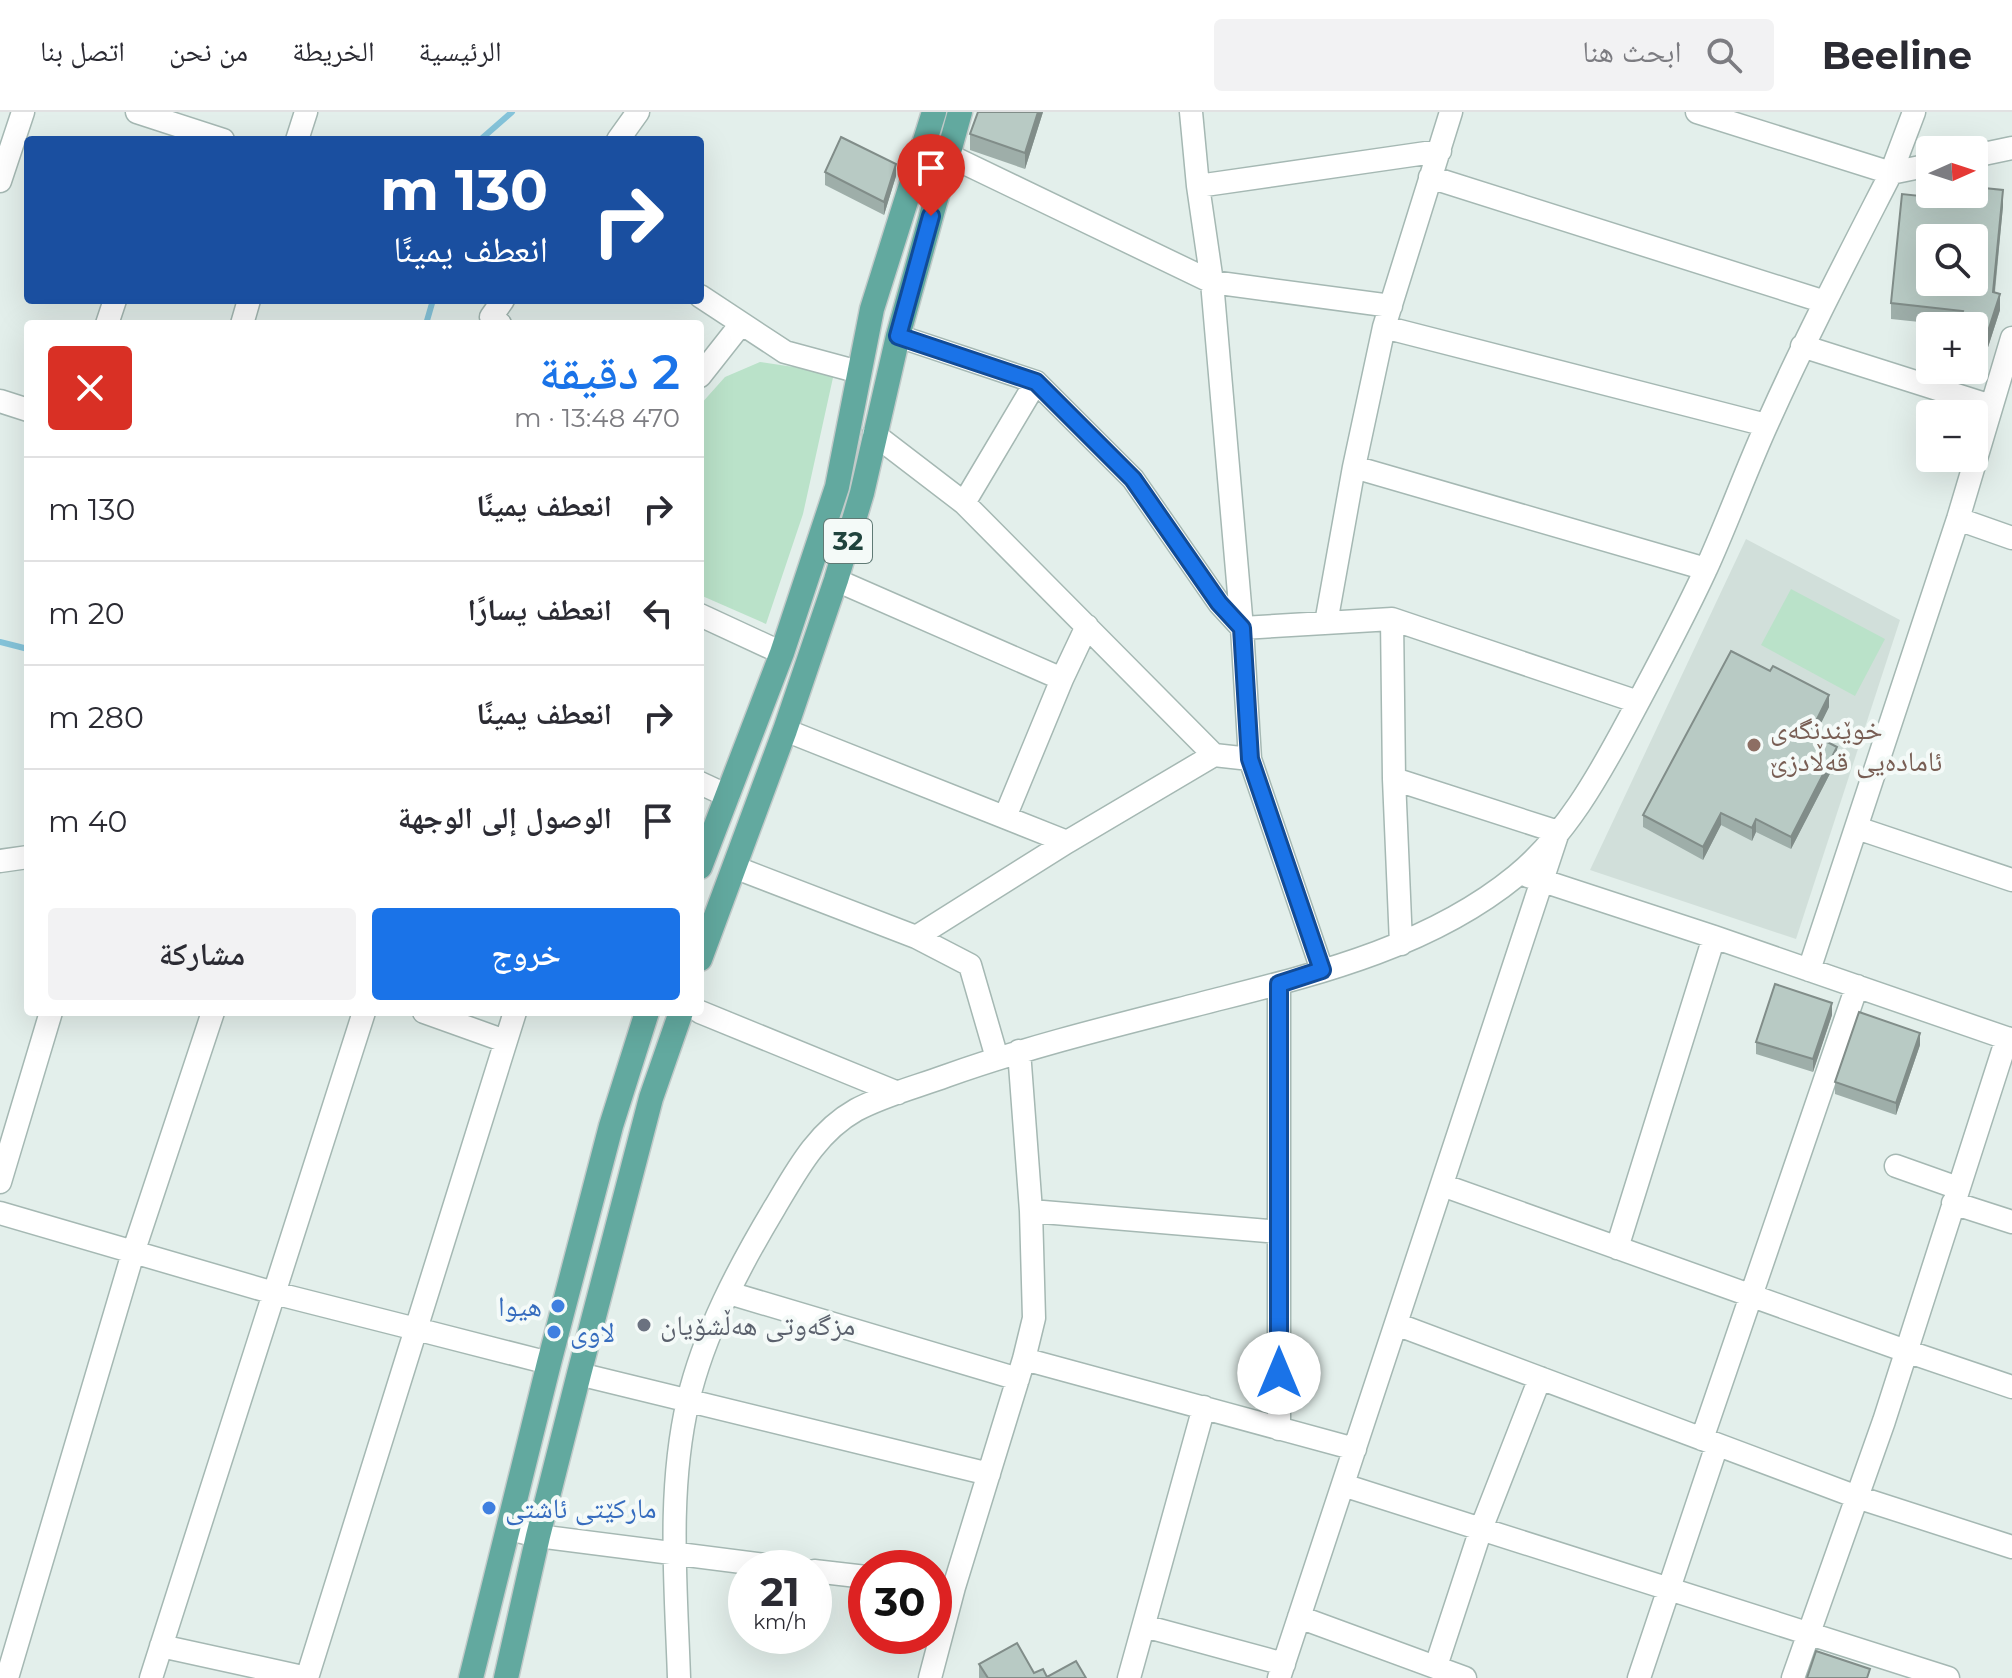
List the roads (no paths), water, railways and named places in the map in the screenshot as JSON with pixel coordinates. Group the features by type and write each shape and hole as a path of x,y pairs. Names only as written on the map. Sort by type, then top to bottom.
{"main road":[{"name":"32","path":"704,857 782,653 837,487 872,309 934,112"},
{"name":"32","path":"704,948 785,730 836,580 862,493 898,336 960,112"},
{"path":"471,1678 611,1126 646,1016"},
{"path":"506,1678 538,1536 651,1098 680,1016"}],"street":[{"path":"0,181 23,112"},
{"path":"137,112 210,136"},
{"path":"298,136 306,112"},
{"path":"621,136 638,112"},
{"path":"1191,112 1212,282 1242,628 1250,759 1322,970"},
{"path":"1326,623 1354,467 1388,317 1451,112"},
{"path":"679,1678 675,1515 681,1437 688,1401 729,1293 768,1220 813,1147 826,1132 857,1110 997,1058 1279,984 1401,944 1458,915 1519,874 1558,832 1582,800 1638,702 1706,569 1766,425 1802,346 1891,173 1914,112"},
{"path":"1710,114 1891,173 1916,168"},
{"path":"1988,153 2012,148"},
{"path":"1198,186 1440,151"},
{"path":"948,155 1212,282 1388,317 1766,425"},
{"path":"1430,177 1825,302"},
{"path":"704,299 785,352 859,372"},
{"path":"495,320 491,317 500,304"},
{"path":"704,371 741,324"},
{"path":"898,336 1036,382 1133,479 1219,603 1242,628"},
{"path":"1809,970 1958,519 1991,406 2006,382 2012,338"},
{"path":"1802,346 1991,406"},
{"path":"964,503 1036,382"},
{"path":"0,401 24,409"},
{"path":"874,434 964,503 1214,755"},
{"path":"1354,467 1706,569"},
{"path":"1958,519 2012,538"},
{"path":"836,580 1062,679"},
{"path":"704,617 782,653"},
{"path":"1242,628 1392,619 1638,702"},
{"path":"1392,619 1394,779 1401,944"},
{"path":"1005,817 1087,626"},
{"path":"785,730 1067,842"},
{"path":"916,937 1214,755 1250,759"},
{"path":"1394,779 1558,832"},
{"path":"704,785 728,796"},
{"path":"1857,828 2011,877"},
{"path":"1144,1626 1281,1671 1558,832"},
{"path":"0,861 24,858"},
{"path":"734,867 916,937 970,965 997,1058"},
{"path":"1519,874 2010,1039 1793,1678"},
{"path":"1617,1248 1714,937"},
{"path":"1279,984 1279,1429"},
{"path":"1639,1678 1669,1589 1751,1296 1857,986"},
{"path":"704,1014 898,1093"},
{"path":"0,1182 50,1016"},
{"path":"7,1678 133,1253 212,1016"},
{"path":"151,1678 363,1016"},
{"path":"435,1016 505,1041"},
{"path":"161,1646 307,1678 514,1016"},
{"path":"952,1566 989,1474 1034,1318 1031,1211 1019,1051"},
{"path":"1896,1166 2012,1222"},
{"path":"1442,1185 2012,1387"},
{"path":"1031,1211 1279,1232"},
{"path":"0,1213 274,1293 549,1363"},
{"path":"729,1293 1021,1369 1204,1407 1355,1449"},
{"path":"1396,1324 1857,1497 2012,1547"},
{"path":"579,1374 989,1474"},
{"path":"1436,1666 1481,1529 1540,1378"},
{"path":"1129,1678 1204,1407"},
{"path":"1343,1485 1948,1678"},
{"path":"509,1529 538,1536 728,1561"},
{"path":"1299,1617 1465,1678"},
{"path":"930,1678 934,1654"}],"waterway":[{"path":"485,136 512,112"},
{"path":"427,320 432,304"},
{"path":"0,642 24,648"}],"place":[{"name":"خوێندنگەی ئامادەیی قەڵادزێ","path":"1754,745"},
{"name":"هیوا","path":"558,1306"},
{"name":"مزگەوتی ھەڵشۆیان","path":"644,1325"},
{"name":"لاوی","path":"554,1332"},
{"name":"مارکێتی ئاشتی","path":"489,1508"}]}
